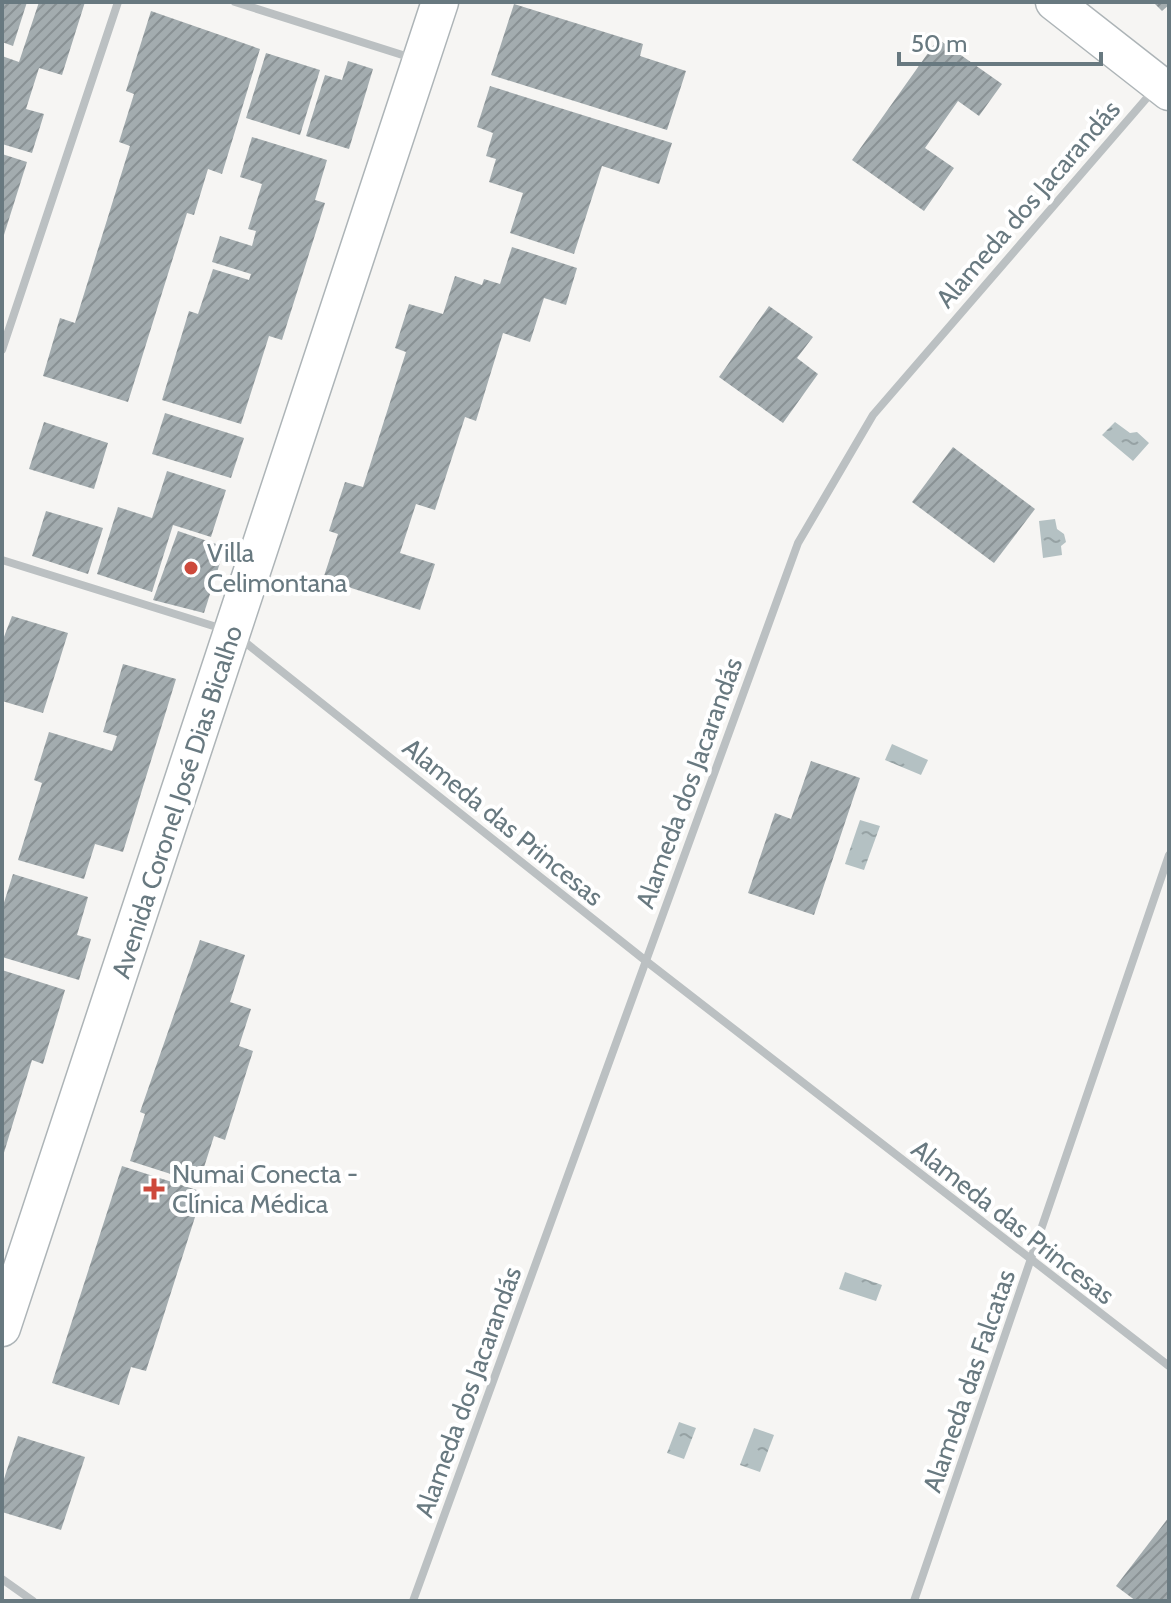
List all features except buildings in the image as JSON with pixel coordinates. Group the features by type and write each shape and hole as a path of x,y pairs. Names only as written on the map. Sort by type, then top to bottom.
{"street":[{"path":"2,350 118,2"},
{"path":"235,2 420,61"},
{"name":"Avenida Coronel José Dias Bicalho","path":"2,1328 440,2"},
{"path":"1054,2 1166,83"},
{"name":"Alameda dos Jacarandás","path":"413,1601 798,543 873,415 1166,83"},
{"name":"Alameda das Princesas","path":"2,560 233,632 646,961 1032,1263 1169,1366"},
{"name":"Alameda das Falcatas","path":"914,1601 1169,855"},
{"path":"2,1579 33,1601"}],"water":[{"path":"1115,422 1130,433 1137,432 1149,443 1133,461 1102,435"},
{"path":"1055,519 1057,529 1064,534 1066,542 1061,546 1062,555 1043,558 1039,521"},
{"path":"892,744 928,760 921,775 885,760"},
{"path":"860,820 880,826 864,870 845,864"},
{"path":"845,1272 882,1285 876,1301 839,1289"},
{"path":"679,1422 696,1428 684,1459 667,1453"},
{"path":"754,1428 774,1435 760,1472 740,1465"}],"place":[{"name":"Villa Celimontana","path":"191,568"},
{"name":"Numai Conecta - Clínica Médica","path":"154,1189"}]}
